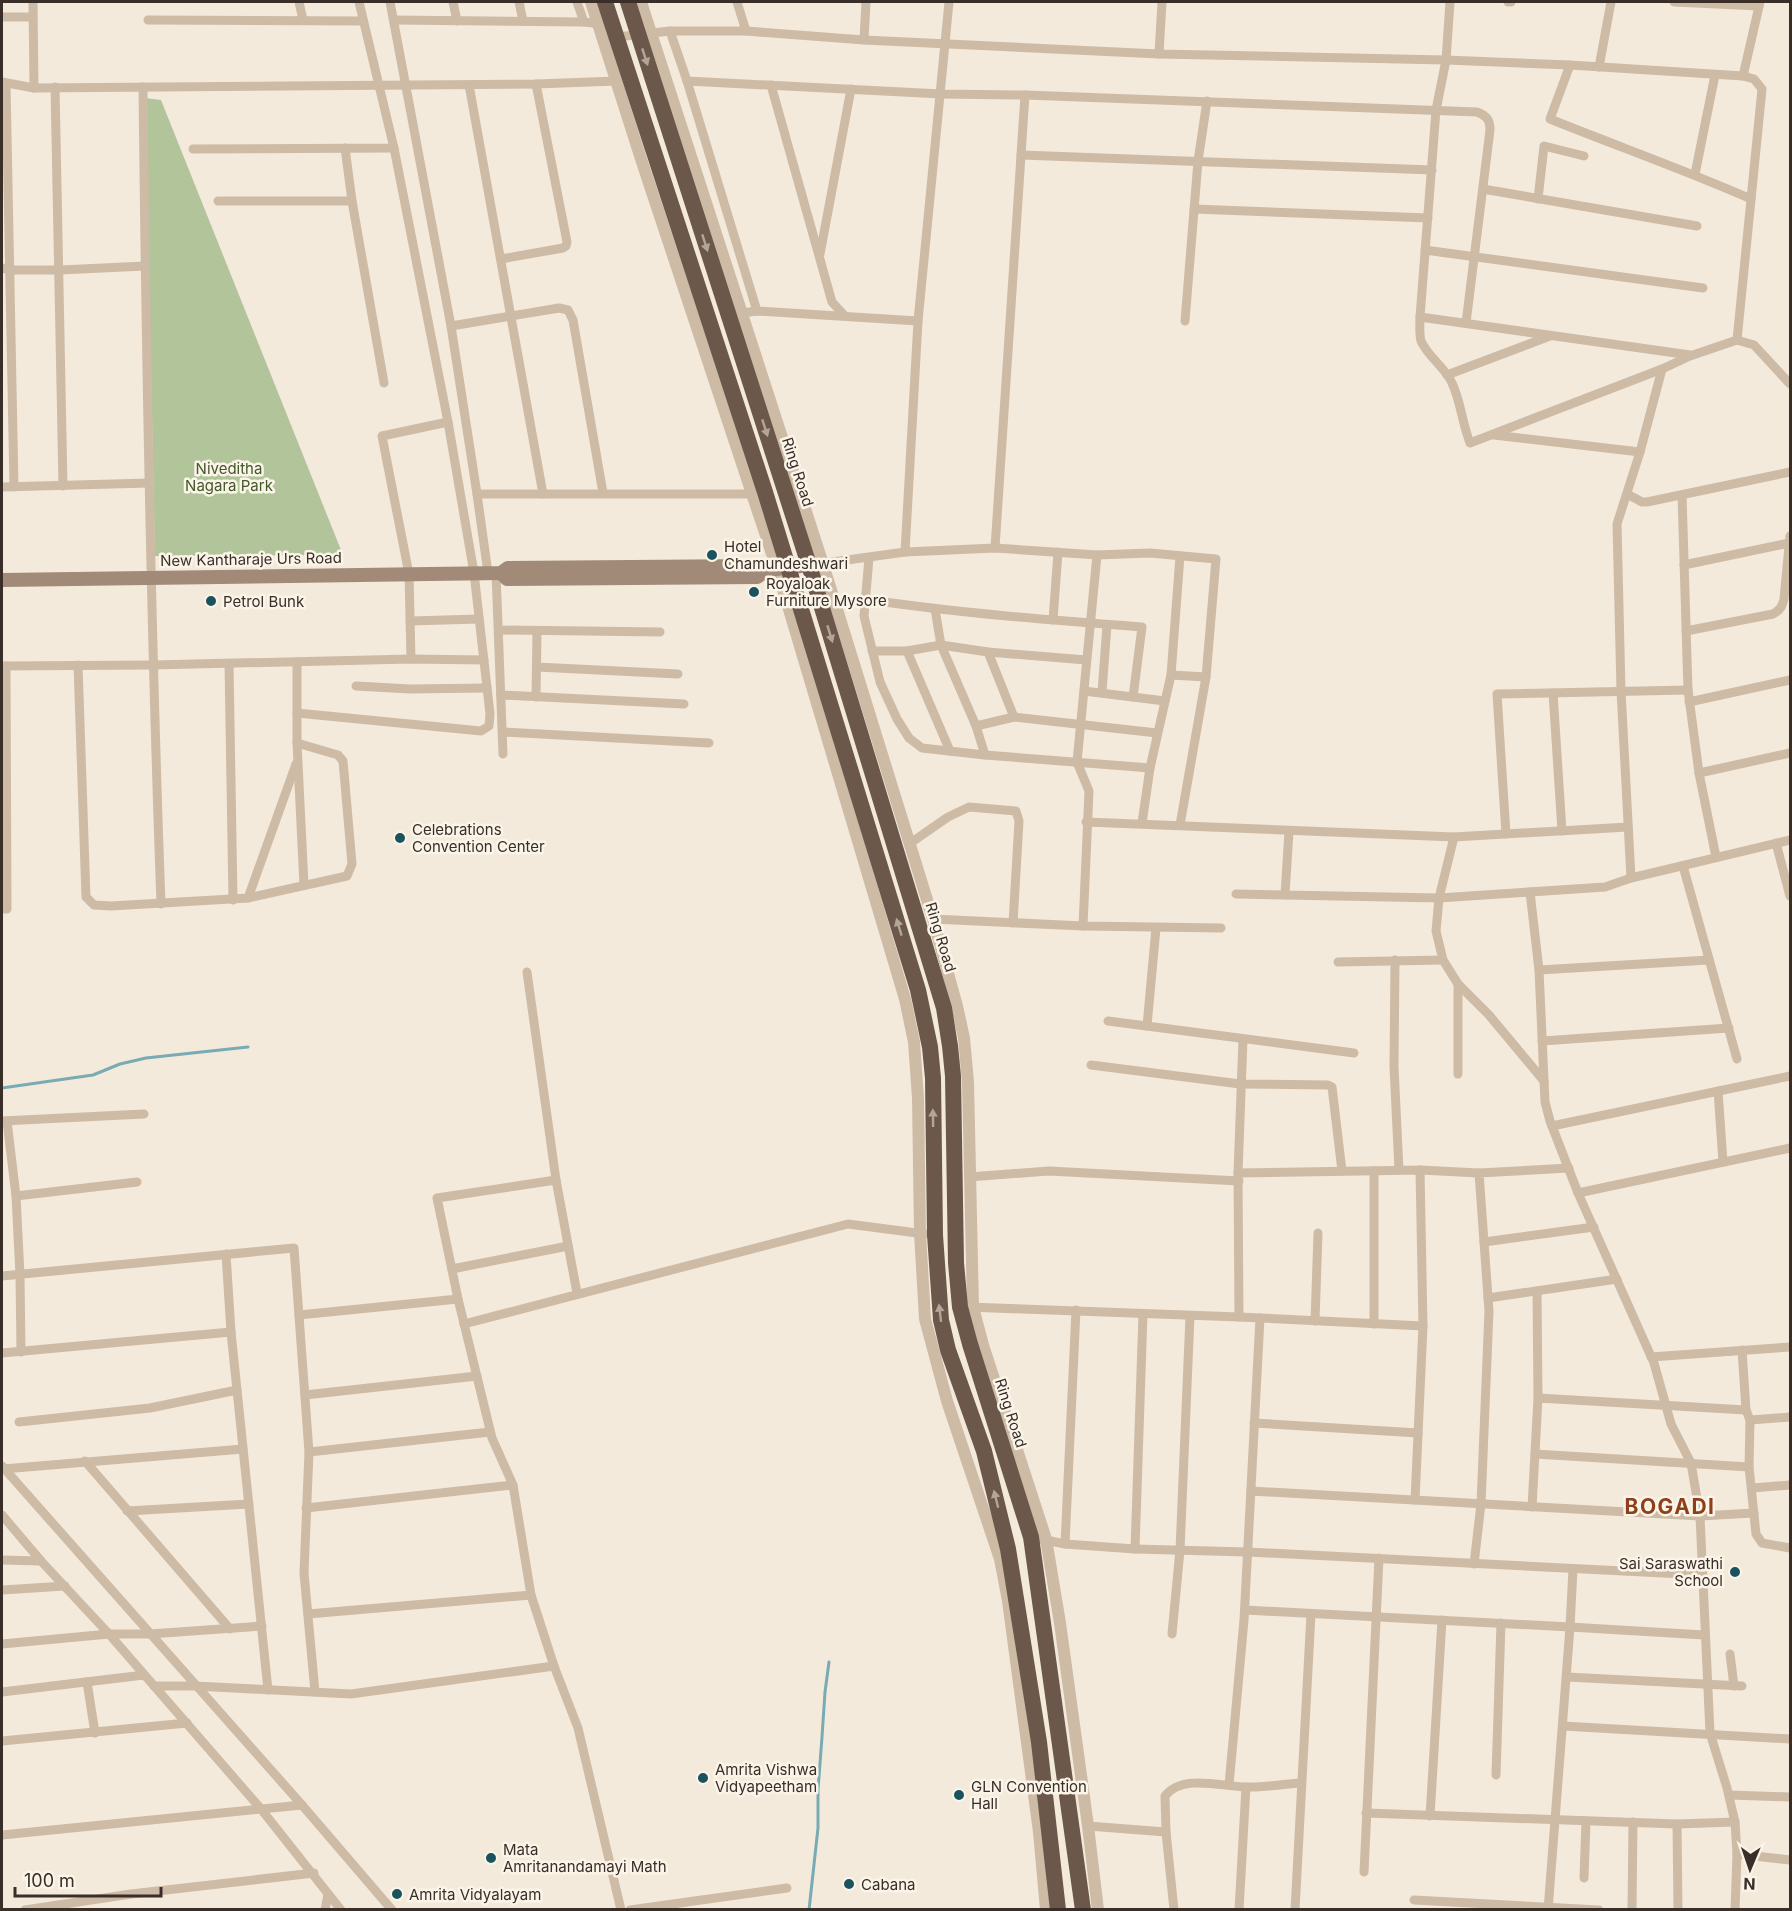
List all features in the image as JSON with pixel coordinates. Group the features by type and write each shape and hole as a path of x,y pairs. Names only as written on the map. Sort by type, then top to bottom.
{"highway":[{"path":"605,2 609,28 778,569 909,960 926,1027 933,1078 927,1234 948,1350 984,1451 1008,1549 1039,1742 1044,1832 1058,1910"},
{"name":"Ring Road","path":"627,2 644,33 816,565 948,1025 953,1076 956,1263 967,1307 970,1344 1038,1538 1083,1910"}],"main road":[{"name":"New Kantharaje Urs Road","path":"2,579 490,573 508,568 756,566 778,569 816,565"}],"street":[{"path":"33,2 34,88"},
{"path":"299,2 303,20"},
{"path":"297,713 481,731 489,726 479,619 490,573 448,422 394,148 359,2"},
{"path":"390,2 451,326 499,630 503,754"},
{"path":"453,2 457,21"},
{"path":"519,2 523,21"},
{"path":"577,2 584,22"},
{"path":"591,2 609,28 617,81 778,569"},
{"path":"641,2 644,33 742,313 816,565 933,919 957,1006 964,1038 968,1082 967,1307 1423,1326"},
{"path":"737,2 746,31"},
{"path":"864,40 866,2"},
{"path":"904,552 918,321 949,2"},
{"path":"1159,54 1162,2"},
{"path":"1450,2 1446,60 1436,110 1419,317 1421,340 1447,375 1460,403 1464,428 1470,443 1690,356 1737,340 1754,345 1791,384"},
{"path":"1599,68 1611,2"},
{"path":"1674,2 1759,4 1743,76"},
{"path":"2,17 33,17"},
{"path":"148,20 363,21"},
{"path":"394,20 584,22 644,33 746,31 864,40 1159,54 1446,60 1743,76 1754,79 1762,89 1737,340"},
{"path":"670,31 757,311"},
{"path":"1570,65 1550,118 1622,148 1695,174 1751,199"},
{"path":"1695,174 1715,75"},
{"path":"14,487 6,269 4,83 34,88 536,84 617,81"},
{"path":"687,81 941,94 1025,94 1478,112 1485,115 1490,122 1466,323"},
{"path":"469,84 543,494"},
{"path":"501,259 562,248 567,242 536,84"},
{"path":"771,85 832,302 844,315"},
{"path":"56,87 63,486"},
{"path":"143,87 153,665 161,904"},
{"path":"819,256 851,89"},
{"path":"995,548 1025,94"},
{"path":"1185,321 1198,161 1207,101"},
{"path":"1538,199 1544,146 1584,156"},
{"path":"345,148 384,383"},
{"path":"193,149 394,148"},
{"path":"1021,155 1431,170"},
{"path":"1483,189 1697,226"},
{"path":"218,201 352,201"},
{"path":"1194,209 1428,218"},
{"path":"1425,250 1475,255 1703,288"},
{"path":"6,269 60,270 145,266"},
{"path":"451,326 559,308 565,308 572,313 603,493"},
{"path":"742,313 757,311 918,321"},
{"path":"1419,317 1690,356"},
{"path":"1447,375 1552,336"},
{"path":"1631,878 1621,692 1617,524 1640,452 1662,369"},
{"path":"411,659 409,574 382,436 448,422"},
{"path":"1490,435 1640,452"},
{"path":"1627,494 1642,502 1791,472"},
{"path":"2,487 149,483"},
{"path":"477,494 752,494"},
{"path":"1682,495 1689,702 1699,773 1716,857"},
{"path":"1684,564 1790,539 1784,599 1779,610 1773,614 1686,631"},
{"path":"816,565 904,552 995,548 1097,555 1150,553 1216,559 1206,677 1180,825"},
{"path":"1053,620 1058,552"},
{"path":"1083,926 1089,791 1077,762 1097,555"},
{"path":"1143,823 1150,768 1171,675 1180,556"},
{"path":"869,558 864,616 880,682 897,719 909,738 922,748 1150,768"},
{"path":"864,599 935,609 1142,627 1133,697"},
{"path":"935,609 941,645 976,726 985,755"},
{"path":"410,621 479,619"},
{"path":"1102,692 1107,625"},
{"path":"499,630 660,632"},
{"path":"536,697 537,631"},
{"path":"872,651 907,651 941,645 988,652 1086,660"},
{"path":"907,651 950,751"},
{"path":"988,652 1014,717"},
{"path":"2,909 7,909 4,666 230,664 411,659 484,660"},
{"path":"297,662 297,743 304,885"},
{"path":"230,664 233,900"},
{"path":"78,665 86,897 94,905 233,900 347,876 352,864 343,761 338,755 297,743"},
{"path":"537,666 678,674"},
{"path":"1171,675 1206,677"},
{"path":"1689,702 1791,680"},
{"path":"356,686 410,689 487,688"},
{"path":"1506,834 1497,694 1688,690"},
{"path":"1084,691 1165,701"},
{"path":"1553,693 1562,831"},
{"path":"501,695 684,704"},
{"path":"976,726 1014,717 1157,733"},
{"path":"502,732 709,743"},
{"path":"1699,773 1791,753"},
{"path":"248,898 298,759"},
{"path":"909,844 948,817 969,807 1016,811 1019,821 1013,923"},
{"path":"1086,822 1454,837 1628,827"},
{"path":"1285,895 1289,831"},
{"path":"1454,837 1438,898 1436,931 1443,960 1458,984 1489,1015 1544,1081"},
{"path":"1236,894 1438,898 1605,887 1631,878 1791,840"},
{"path":"1776,843 1791,896"},
{"path":"1683,866 1737,1059"},
{"path":"1530,892 1539,970 1545,1102 1578,1192 1652,1357 1671,1424 1691,1463 1700,1516 1710,1733 1735,1821 1736,1910"},
{"path":"933,919 1083,926 1221,928"},
{"path":"1148,1026 1156,928"},
{"path":"1395,960 1394,1066 1399,1170"},
{"path":"1338,962 1443,960"},
{"path":"1539,970 1709,960"},
{"path":"527,972 556,1180 577,1293"},
{"path":"1458,984 1458,1074"},
{"path":"1108,1021 1354,1053"},
{"path":"1542,1041 1729,1028"},
{"path":"1239,1317 1238,1177 1243,1039"},
{"path":"1091,1065 1240,1084 1328,1085 1332,1087 1342,1171"},
{"path":"1552,1126 1791,1076"},
{"path":"1718,1091 1723,1162"},
{"path":"21,1352 16,1196 4,1121 144,1114"},
{"path":"1578,1192 1791,1148"},
{"path":"969,1177 1049,1172 1238,1177 1342,1171 1420,1170 1479,1173 1569,1168"},
{"path":"1415,1500 1423,1326 1420,1170"},
{"path":"1374,1171 1374,1324"},
{"path":"1474,1564 1481,1504 1489,1311 1479,1173"},
{"path":"556,1180 437,1197 458,1299 490,1432 513,1485 531,1595 554,1666 578,1728 621,1910"},
{"path":"16,1196 137,1182"},
{"path":"464,1324 848,1224 927,1234"},
{"path":"1484,1242 1594,1227"},
{"path":"1315,1321 1317,1233"},
{"path":"452,1269 568,1246"},
{"path":"2,1276 294,1248 309,1452 304,1573 315,1692"},
{"path":"226,1254 231,1332 268,1690"},
{"path":"1488,1298 1617,1279"},
{"path":"1532,1507 1538,1398 1537,1291"},
{"path":"299,1315 458,1299"},
{"path":"1065,1544 1076,1310"},
{"path":"1135,1549 1143,1314"},
{"path":"1172,1634 1180,1550 1190,1316"},
{"path":"1229,1785 1245,1610 1260,1318"},
{"path":"2,1353 231,1332"},
{"path":"1652,1357 1791,1347"},
{"path":"1742,1350 1746,1410 1750,1420 1749,1467 1756,1534 1762,1543 1791,1548"},
{"path":"305,1395 477,1376"},
{"path":"19,1422 150,1408 237,1390"},
{"path":"1538,1398 1746,1410"},
{"path":"1750,1420 1791,1417"},
{"path":"1254,1423 1418,1433"},
{"path":"309,1452 490,1432"},
{"path":"2,1467 243,1449"},
{"path":"1535,1455 1749,1467"},
{"path":"85,1461 230,1629"},
{"path":"2,1467 302,1805 392,1910"},
{"path":"306,1508 513,1485"},
{"path":"1752,1488 1791,1485"},
{"path":"1251,1491 1700,1516 1754,1513"},
{"path":"127,1511 249,1504"},
{"path":"2,1515 261,1809 341,1910"},
{"path":"1098,1910 1060,1623 1038,1538 1065,1544 1135,1549 1248,1552 1703,1575"},
{"path":"1364,1872 1379,1558"},
{"path":"2,1560 41,1561"},
{"path":"1549,1908 1573,1569"},
{"path":"2,1590 64,1586"},
{"path":"308,1614 531,1595"},
{"path":"1245,1610 1704,1635"},
{"path":"1294,1910 1311,1614"},
{"path":"1430,1816 1442,1620"},
{"path":"1496,1775 1501,1623"},
{"path":"2,1644 109,1634 150,1634 262,1626"},
{"path":"1567,1677 1738,1686 1730,1654"},
{"path":"154,1686 351,1694 554,1666"},
{"path":"2,1692 144,1675"},
{"path":"87,1682 95,1733"},
{"path":"2,1741 187,1723"},
{"path":"1563,1726 1791,1739"},
{"path":"1174,1910 1166,1832 1165,1796 1176,1786 1199,1784 1246,1787 1300,1783"},
{"path":"1239,1910 1246,1787"},
{"path":"1729,1795 1791,1797"},
{"path":"2,1835 302,1805"},
{"path":"1366,1813 1677,1824 1735,1821"},
{"path":"1584,1878 1586,1821"},
{"path":"1632,1910 1633,1822"},
{"path":"1677,1824 1678,1910"},
{"path":"1088,1826 1166,1832"},
{"path":"1044,1832 1046,1910"},
{"path":"1737,1854 1791,1860"},
{"path":"25,1910 314,1874"},
{"path":"630,1910 787,1888"},
{"path":"325,1910 328,1894"},
{"path":"1414,1900 1599,1910"}],"green space":[{"name":"Niveditha Nagara Park","path":"145,98 161,100 343,555 155,556"}],"waterway":[{"path":"2,1088 93,1075 120,1064 146,1058 248,1047"},
{"path":"809,1910 818,1828 818,1790 829,1662"}],"place":[{"name":"Hotel Chamundeshwari","path":"712,555"},
{"name":"Royaloak Furniture Mysore","path":"754,592"},
{"name":"Petrol Bunk","path":"211,601"},
{"name":"Celebrations Convention Center","path":"400,838"},
{"name":"Sai Saraswathi School","path":"1735,1572"},
{"name":"Amrita Vishwa Vidyapeetham","path":"703,1778"},
{"name":"GLN Convention Hall","path":"959,1795"},
{"name":"Mata Amritanandamayi Math","path":"491,1858"},
{"name":"Cabana","path":"849,1884"},
{"name":"Amrita Vidyalayam","path":"397,1894"}],"district":[{"name":"BOGADI","path":"1670,1506"}]}
